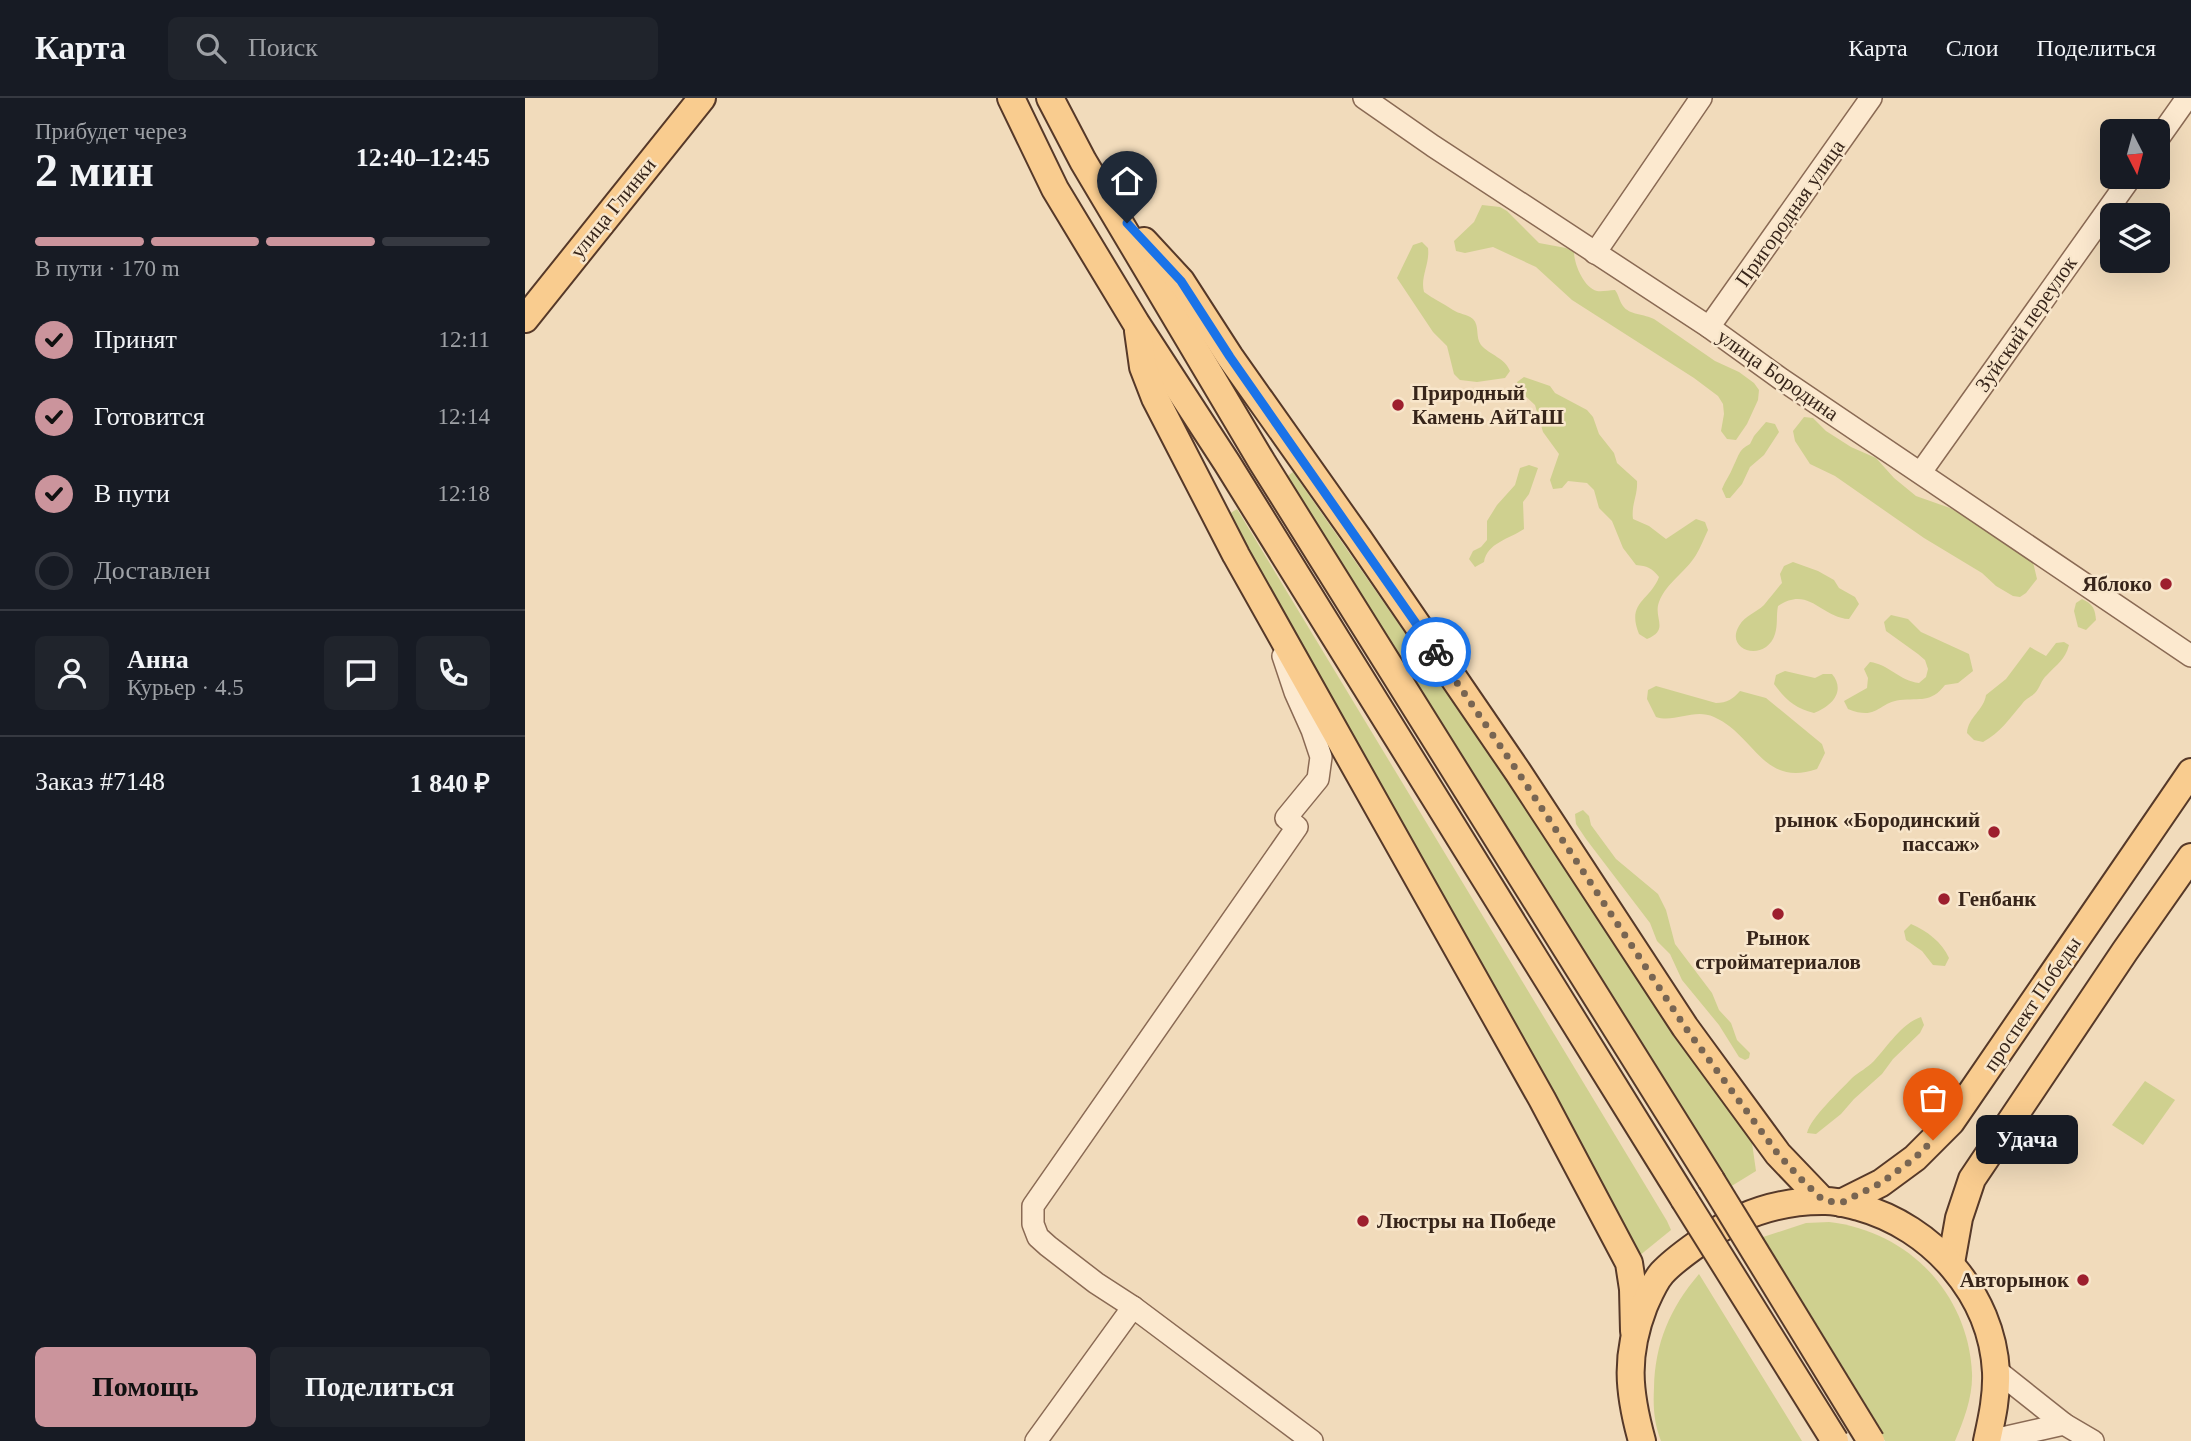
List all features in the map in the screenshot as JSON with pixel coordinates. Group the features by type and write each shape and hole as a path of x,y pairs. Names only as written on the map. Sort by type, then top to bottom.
{"main road":[{"name":"улица Глинки","path":"525,319 702,98"},
{"path":"1011,98 1055,189 1136,323 1227,463 1835,1441"},
{"path":"1050,98 1083,161 1262,462 1871,1441"},
{"path":"1109,204 1181,281 1230,357 1518,772 1685,1027 1778,1154 1832,1202"},
{"path":"1136,323 1143,367 1155,398 1263,605 1542,1099 1629,1264 1635,1331 1629,1371 1630,1390 1642,1441"},
{"name":"проспект Победы","path":"1832,1202 1881,1183 1915,1158 1951,1122 2191,772"},
{"path":"1951,1263 1959,1219 1972,1179 2191,857"},
{"path":"1635,1331 1660,1275 1678,1258 1721,1227 1768,1207 1832,1202 1882,1214 1920,1234 1951,1263 1978,1306 1996,1370 1996,1393 1988,1441"}],"street":[{"path":"1595,253 1701,98"},
{"name":"Пригородная улица","path":"1709,327 1871,98"},
{"path":"2170,122 2187,98"},
{"name":"улица Бородина","path":"1373,101 2191,656"},
{"name":"Зуйский переулок","path":"1921,472 2122,189"},
{"path":"1263,605 1295,692 1313,730 1321,757 1318,779 1286,818 1297,827 1033,1206 1033,1224 1038,1237 1096,1283 1133,1307 1312,1441"},
{"path":"1037,1441 1133,1307"},
{"path":"1996,1370 2064,1424 2093,1441"},
{"path":"1988,1441 2064,1424"}],"green space":[{"path":"1482,205 1500,207 1507,211 1539,243 1574,252 1581,275 1592,289 1615,290 1626,309 1654,319 1715,361 1739,372 1754,383 1759,390 1758,400 1736,440 1727,439 1721,431 1724,414 1723,404 1718,396 1572,300 1536,267 1493,247 1465,253 1456,251 1454,241 1474,222"},
{"path":"1422,242 1428,248 1424,292 1473,319 1481,345 1510,371 1505,378 1477,382 1460,380 1454,374 1447,346 1433,332 1397,278 1413,245"},
{"path":"1524,377 1550,386 1555,393 1587,410 1593,417 1599,434 1614,453 1617,463 1637,481 1633,519 1649,526 1666,539 1696,519 1705,522 1708,530 1699,549 1659,602 1658,632 1647,639 1639,634 1635,615 1659,577 1649,568 1636,565 1623,548 1612,521 1599,508 1594,490 1587,483 1568,481 1562,488 1553,489 1550,480 1559,454 1543,432 1535,405 1520,391 1517,382"},
{"path":"1804,417 1813,418 1826,431 1851,447 1876,458 1894,478 1916,496 1950,508 2033,562 2037,579 2026,593 2020,597 2013,596 1835,476 1810,464 1795,441 1793,431"},
{"path":"1766,422 1775,424 1779,432 1764,455 1750,467 1742,484 1730,498 1726,498 1722,489 1739,454"},
{"path":"1529,465 1538,468 1529,494 1523,502 1524,529 1499,542 1489,550 1484,562 1475,567 1469,559 1473,551 1487,540 1487,521 1515,485 1520,468"},
{"path":"1293,472 1750,1129 1756,1171 1730,1187 1285,478"},
{"path":"1237,509 1667,1221 1671,1230 1639,1256 1229,514"},
{"path":"1793,562 1834,580 1839,588 1855,597 1859,604 1849,619 1839,617 1806,600 1789,600 1778,606 1776,631 1770,643 1756,651 1741,647 1736,635 1739,626 1744,619 1764,605 1782,583 1780,574 1784,566"},
{"path":"2082,599 2091,605 2096,616 2096,620 2086,630 2078,627 2074,611 2076,603"},
{"path":"1891,615 1908,619 1921,632 1969,654 1973,671 1958,683 1945,685 1930,697 1892,702 1866,713 1848,709 1844,701 1867,688 1868,678 1864,669 1870,662 1912,682 1919,683 1926,677 1928,669 1925,660 1886,631 1884,622"},
{"path":"2064,642 2069,645 2065,654 2035,693 1995,734 1983,742 1974,740 1967,733 1968,727 1986,695 2006,679 2030,647 2046,656 2056,643"},
{"path":"1785,671 1815,678 1832,674 1838,686 1835,697 1814,713 1801,709 1787,699 1774,684 1776,675"},
{"path":"1656,686 1716,703 1729,700 1740,691 1766,698 1822,744 1825,753 1817,769 1799,773 1771,766 1740,735 1714,717 1699,714 1656,717 1647,699 1648,690"},
{"path":"1583,810 1616,859 1658,894 1666,910 1675,944 1712,993 1719,1010 1731,1023 1737,1040 1750,1053 1749,1058 1745,1060 1739,1057 1719,1025 1682,980 1670,954 1657,941 1650,923 1586,839 1576,824 1575,814"},
{"path":"1911,924 1938,942 1949,958 1945,966 1933,965 1922,951 1906,940 1904,931"},
{"path":"1921,1017 1924,1025 1920,1033 1893,1059 1882,1074 1816,1134 1807,1133 1820,1112 1852,1078 1874,1061 1901,1030"},
{"path":"2145,1081 2175,1100 2143,1145 2112,1125"},
{"path":"1829,1222 1858,1228 1884,1238 1929,1271 1946,1292 1959,1317 1968,1344 1972,1373 1965,1416 1955,1441 1885,1441 1760,1238 1806,1223"},
{"path":"1699,1274 1802,1441 1661,1441 1654,1408 1657,1356 1672,1313"}],"way so far":[{"path":"1436,652 1685,1027 1751,1119 1802,1180 1823,1200 1841,1203 1881,1183 1915,1158 1933,1140"}],"place":[{"name":"Природный Камень АйТаШ","path":"1398,405"},
{"name":"Яблоко","path":"2166,584"},
{"name":"рынок «Бородинский пассаж»","path":"1994,832"},
{"name":"Генбанк","path":"1944,899"},
{"name":"Рынок стройматериалов","path":"1778,914"},
{"name":"Удача","path":"1933,1140"},
{"name":"Люстры на Победе","path":"1363,1221"},
{"name":"Авторынок","path":"2083,1280"}],"route":[{"path":"1127,223 1181,281 1230,357 1436,652"}]}
